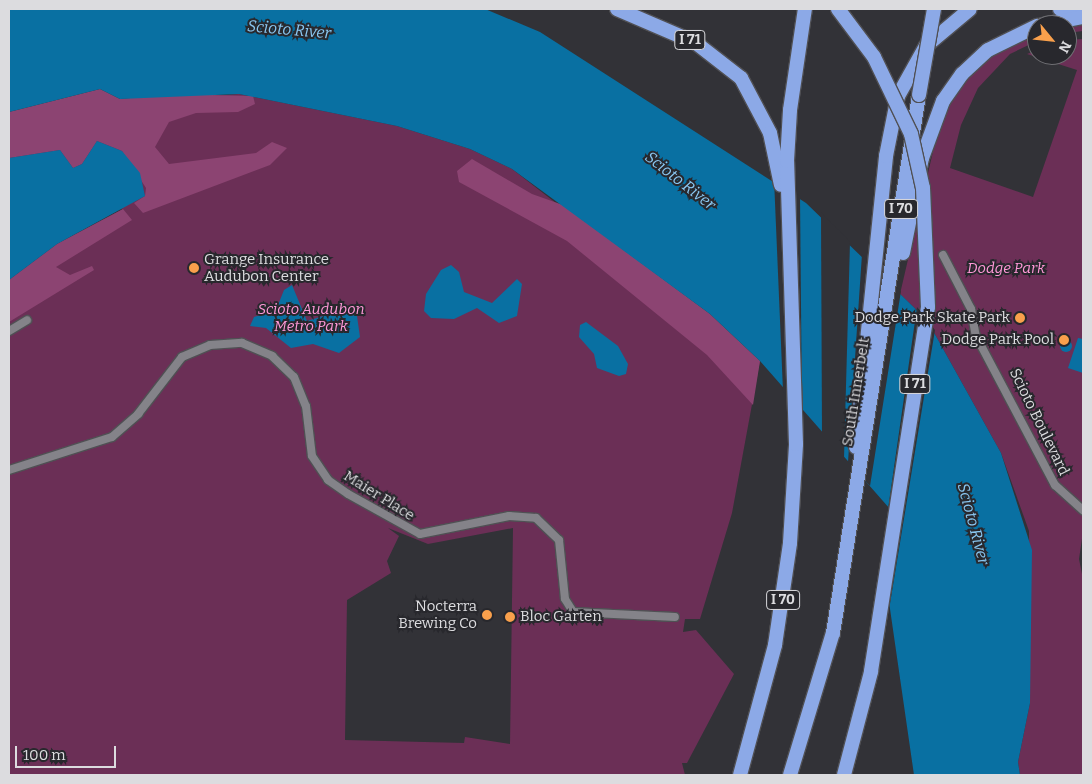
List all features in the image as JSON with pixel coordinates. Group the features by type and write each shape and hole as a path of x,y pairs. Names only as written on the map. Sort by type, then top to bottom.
{"highway":[{"name":"I 71","path":"617,9 710,51 750,91 770,133 786,212"},
{"name":"I 70","path":"740,775 748,752 784,593 796,444 786,212 790,110 805,9"},
{"name":"I 71","path":"838,9 874,57 911,134 923,188 928,307 871,672 844,775"},
{"name":"South Innerbelt","path":"790,775 833,633 934,9"},
{"path":"1060,9 1083,9"},
{"path":"851,530 886,156 898,96 926,46 968,10"},
{"path":"880,345 888,327 922,158 943,101 962,74 988,50 1027,31"},
{"path":"736,775 748,752"}],"street":[{"name":"Scioto Boulevard","path":"943,255 971,308 976,336 1054,485 1083,510"},
{"path":"9,332 28,320"},
{"name":"Maier Place","path":"9,470 112,437 138,414 182,357 210,345 242,343 272,356 294,377 306,406 312,456 328,480 348,494 420,534 509,516 536,518 559,540 565,600 573,612 674,617"}],"green space":[{"path":"1083,23 1083,31 1077,32 1077,24"},
{"name":"Dodge Park","path":"1027,37 1027,46 1010,54 978,88 961,125 950,168 1033,197 1077,70 1061,65 1077,65 1077,39 1083,39 1083,510 1079,512 1083,515 1083,532 1079,559 1083,579 1083,775 1020,775 1018,762 1030,703 1029,531 1001,453 927,320 900,294 941,117 970,75 1000,49"},
{"name":"Scioto Audubon Metro Park","path":"239,94 397,126 470,149 512,169 760,361 732,513 700,619 685,619 683,632 696,630 734,674 687,763 682,763 685,775 9,775 9,280 57,244 123,209 9,158 9,112","holes":["388,528 428,544 513,528 510,744 465,737 464,743 345,740 347,600 391,573 387,561 399,536"]}],"shaded area":[{"path":"100,89 120,99 171,94 253,96 255,104 238,112 196,113 169,122 155,147 169,164 256,153 272,142 287,148 270,165 143,213 134,203 145,196 146,188 122,151 97,141 82,164 73,168 60,150 9,158 9,112"},
{"path":"472,159 532,194 563,205 710,314 760,361 753,405 707,355 567,241 459,182 457,171"},
{"path":"123,209 132,220 56,267 70,275 92,266 94,270 9,322 9,280 57,244"}],"water":[{"name":"Scioto River","path":"9,9 485,9 540,32 806,203 927,320 1001,453 1032,550 1030,703 1018,762 1020,775 914,775 889,602 897,517 760,361 710,314 512,169 470,149 397,126 239,94 120,99 100,89 9,112"},
{"path":"97,141 122,151 140,173 145,196 57,244 9,280 9,158 60,150 73,168 82,164"},
{"path":"451,265 459,272 464,292 492,303 517,279 522,284 517,316 499,323 477,308 454,319 431,318 424,311 426,294 441,270"},
{"path":"292,285 307,321 346,309 357,316 360,337 339,353 313,344 291,348 266,328 250,326 254,317 276,310 284,290"},
{"path":"586,322 618,346 628,364 626,374 619,376 597,368 594,354 579,337 580,325"},
{"path":"1078,338 1083,339 1083,373 1068,368"},
{"path":"1068,340 1071,341 1071,351 1064,352 1061,351 1060,344 1061,341"}],"pier":[{"path":"774,179 800,196 802,413 783,391"},
{"path":"821,212 850,242 844,458 822,436"},
{"path":"862,254 879,270 872,346 882,274 901,291 870,486 848,462"},
{"path":"917,307 935,330 888,616 895,518 888,509"}],"place":[{"name":"Grange Insurance Audubon Center","path":"194,268"},
{"name":"Dodge Park Skate Park","path":"1020,318"},
{"name":"Dodge Park Pool","path":"1064,340"},
{"name":"Nocterra Brewing Co","path":"487,615"},
{"name":"Bloc Garten","path":"510,617"}]}
